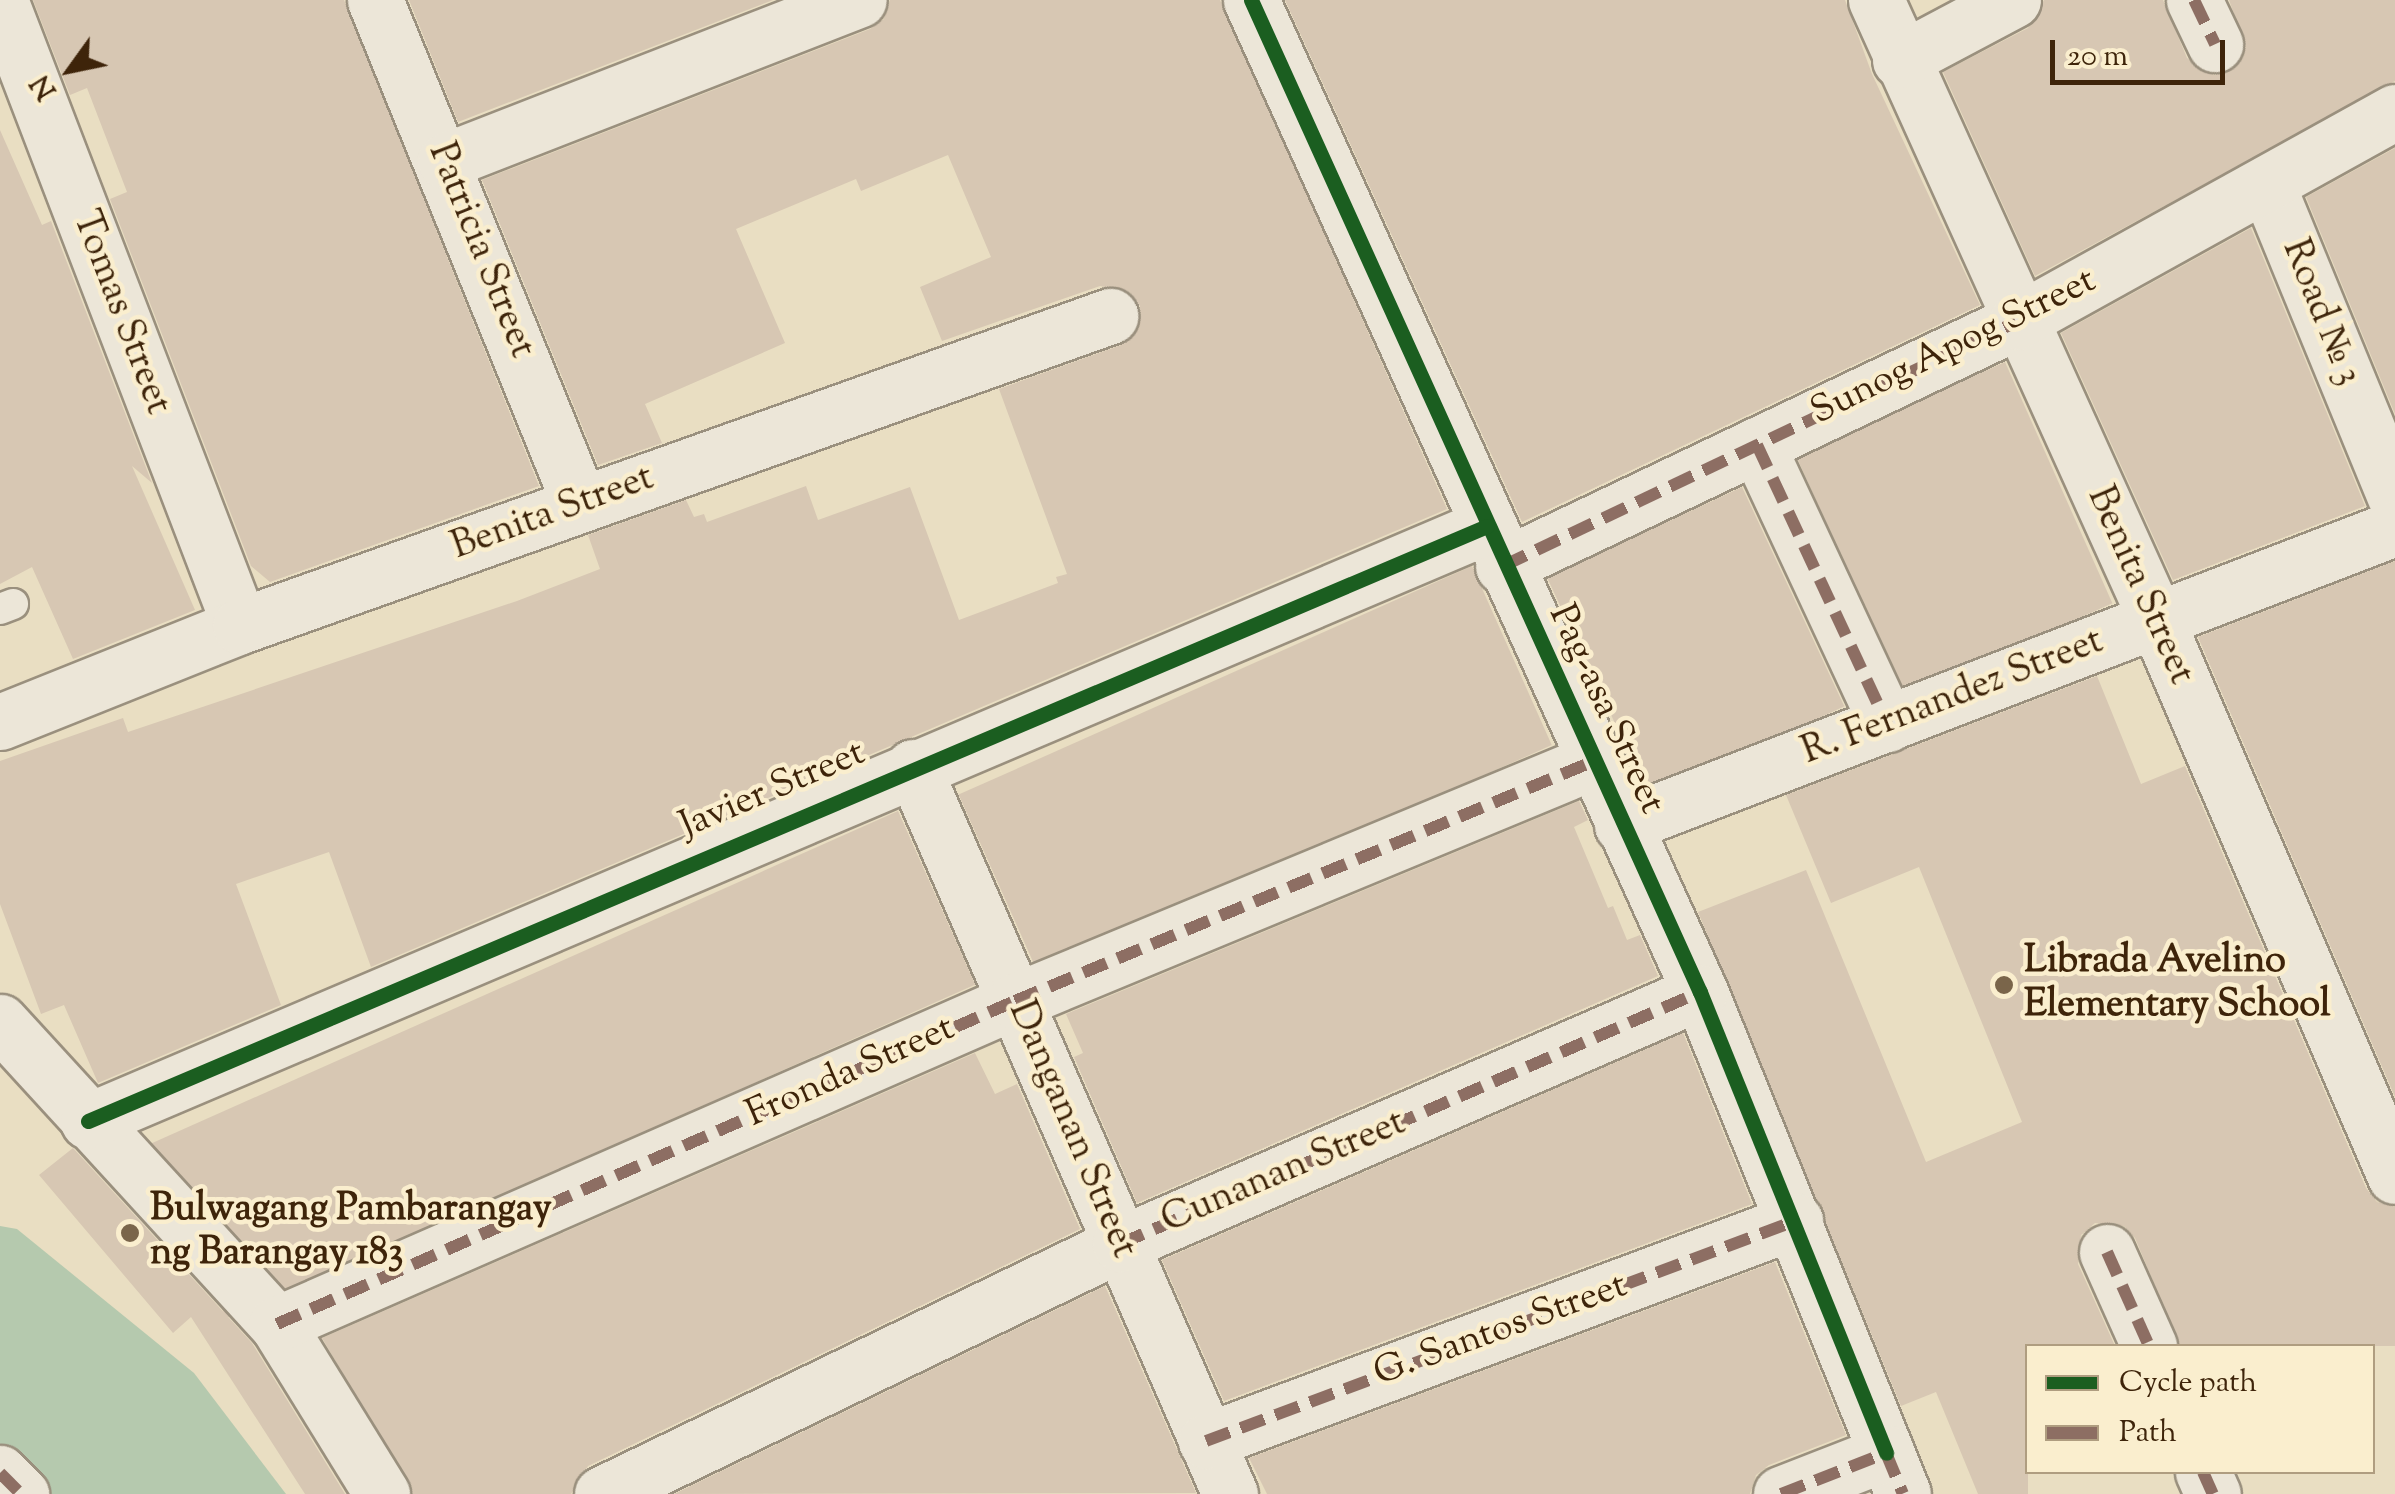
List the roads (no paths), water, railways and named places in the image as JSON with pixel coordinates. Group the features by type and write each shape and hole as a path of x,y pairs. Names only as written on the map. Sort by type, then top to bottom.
{"street":[{"name":"Tomas Street","path":"0,0 240,626"},
{"name":"Patricia Street","path":"375,0 445,161 580,504"},
{"path":"445,161 859,0"},
{"name":"Pag-asa Street","path":"1251,0 1700,992 1895,1474"},
{"name":"Benita Street","path":"1876,0 2016,322 2156,619 2395,1176"},
{"path":"1900,60 2013,0"},
{"name":"Sunog Apog Street","path":"1495,546 1757,445 2016,322 2268,186 2395,112"},
{"name":"Road № 3","path":"2268,186 2395,496"},
{"name":"Benita Street","path":"0,722 240,626 1110,316"},
{"path":"1757,445 1887,724"},
{"name":"R. Fernandez Street","path":"1622,825 2395,528"},
{"name":"Javier Street","path":"88,1122 913,767 1495,546"},
{"name":"Fronda Street","path":"277,1324 1015,1001 1594,761"},
{"name":"Danganan Street","path":"913,767 1230,1494"},
{"name":"Cunanan Street","path":"602,1494 1120,1244 1700,992"},
{"path":"0,1022 277,1324 382,1494"},
{"name":"G. Santos Street","path":"1206,1441 1795,1222"},
{"path":"2108,1252 2148,1344"},
{"path":"0,1474 21,1494"},
{"path":"1781,1494 1895,1474"}],"place":[{"name":"Librada Avelino Elementary School","path":"2004,985"},
{"name":"Bulwagang Pambarangay ng Barangay 183","path":"130,1233"}]}
